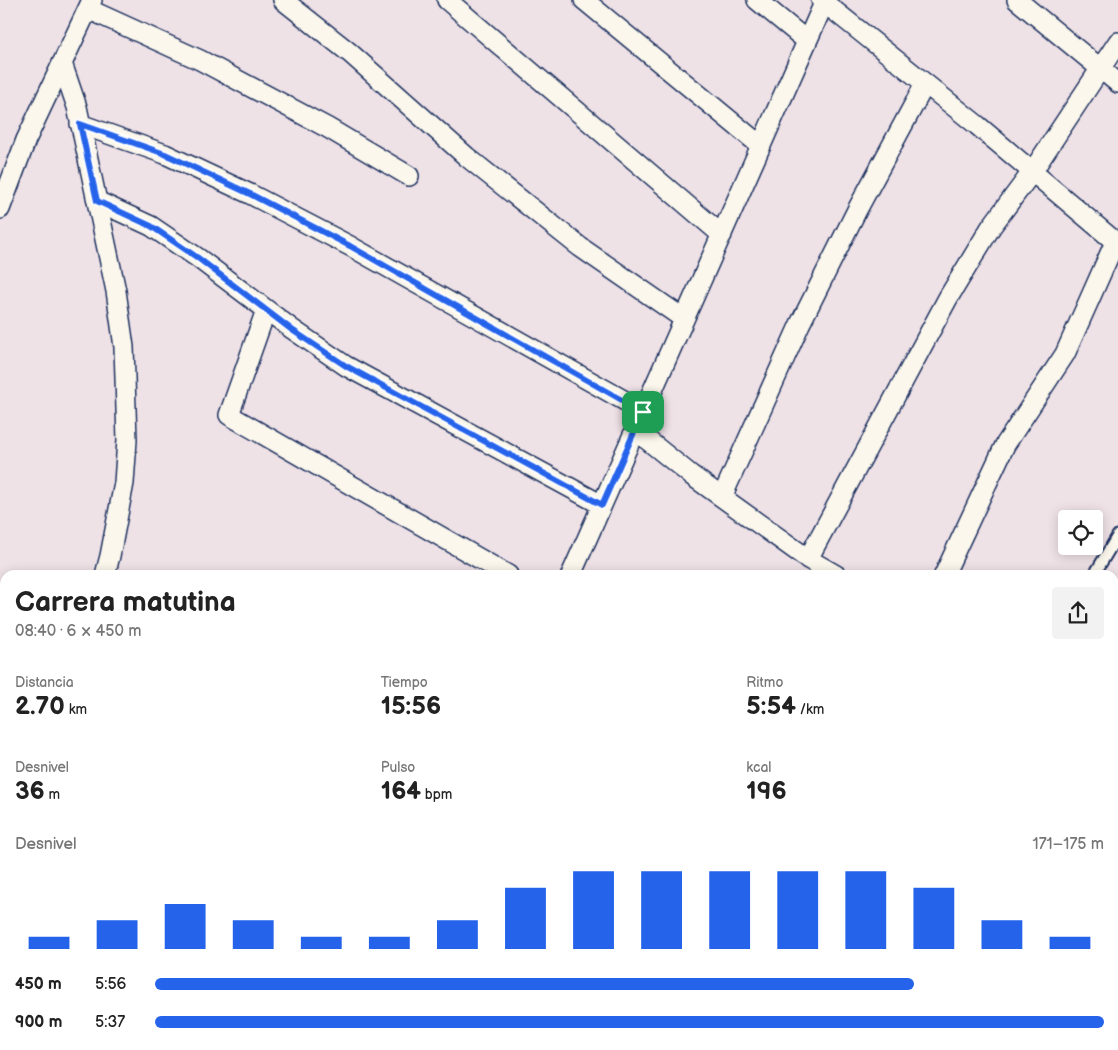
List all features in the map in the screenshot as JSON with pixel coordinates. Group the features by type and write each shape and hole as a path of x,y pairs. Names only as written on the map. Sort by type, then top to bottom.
{"street":[{"path":"283,0 350,54 467,157 580,247 684,319"},
{"path":"447,0 722,235"},
{"path":"584,0 761,146"},
{"path":"757,0 807,41"},
{"path":"1017,0 1118,82"},
{"path":"573,570 807,41 822,1 1116,243 1064,354 1004,445 946,570"},
{"path":"0,209 26,140 90,4 209,64 328,128 409,176"},
{"path":"808,559 948,298 991,227 1032,172 1118,42"},
{"path":"62,63 77,107 116,291 124,346 127,440 124,483 106,570"},
{"path":"722,497 800,324 857,210 925,84"},
{"path":"80,124 165,154 250,194 358,251 643,412"},
{"path":"97,201 151,226 198,258 292,330 346,366 602,505"},
{"path":"266,310 229,415 499,570"},
{"path":"635,430 691,475 808,559 827,570"}],"lane":[{"path":"1097,570 1118,535"}],"route":[{"path":"80,124 165,154 250,194 350,246 643,412 602,505 346,366 292,330 198,258 151,226 97,201 80,124"}]}
